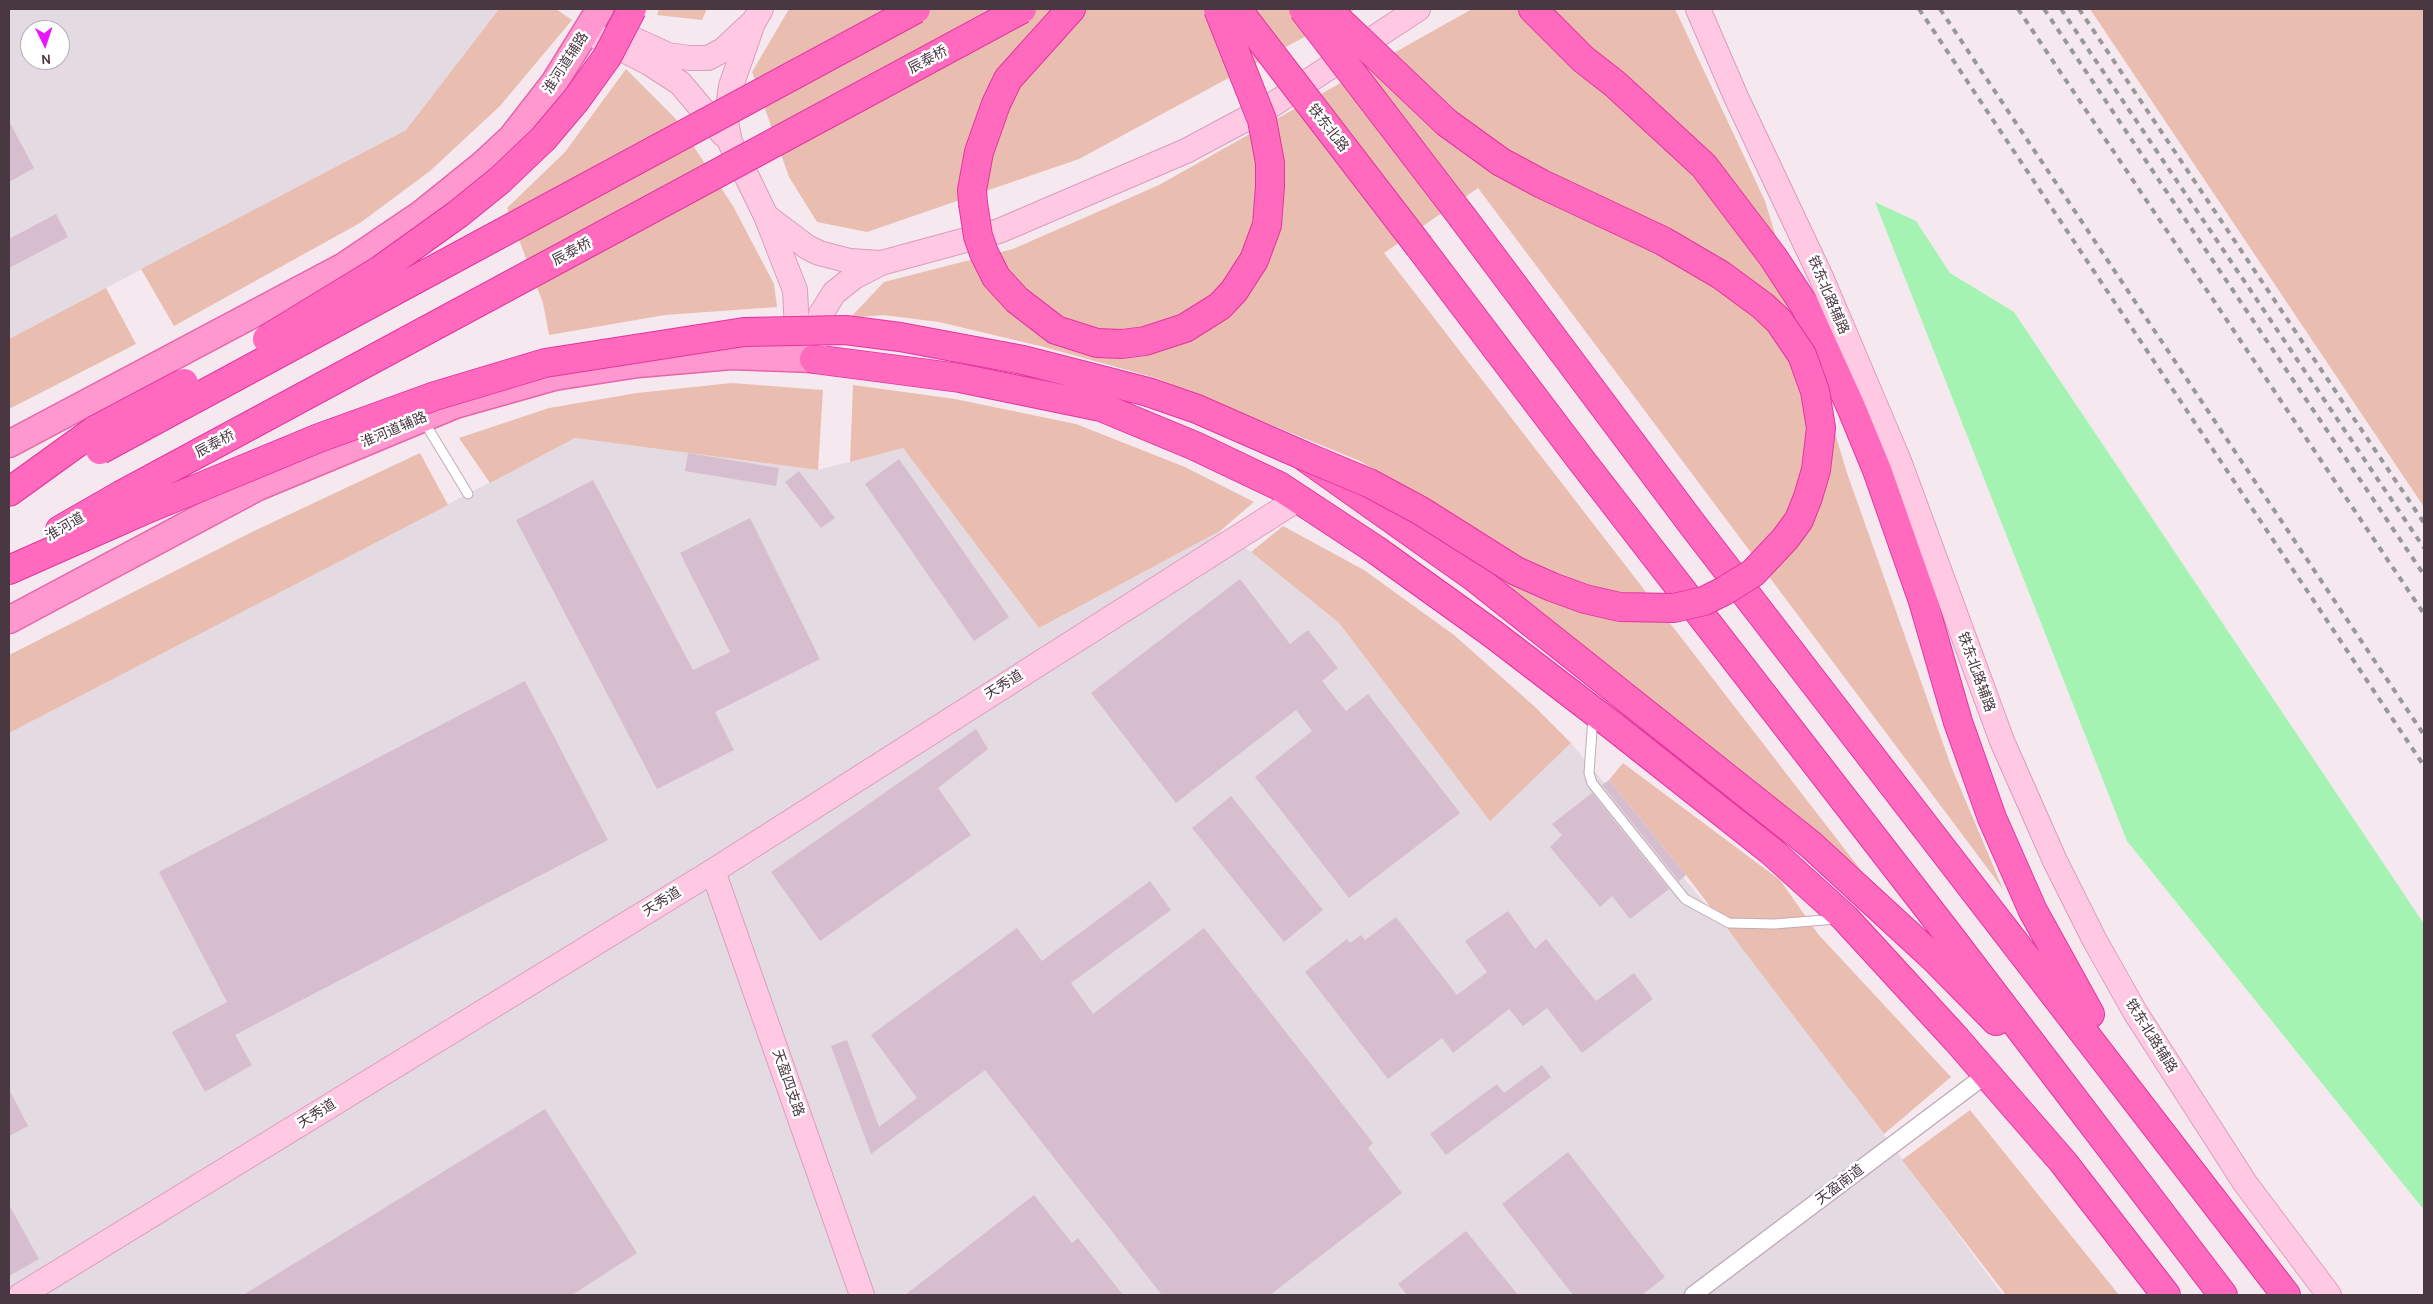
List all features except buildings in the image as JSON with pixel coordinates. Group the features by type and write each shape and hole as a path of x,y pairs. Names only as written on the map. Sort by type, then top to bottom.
{"highway":[{"path":"9,492 277,334 380,270 458,214 543,140 576,100 607,57 632,9"},
{"path":"9,498 97,440 916,9"},
{"name":"辰泰桥","path":"130,503 1022,9"},
{"path":"1071,9 1018,66 1008,79 996,104 975,169 972,190 975,218 984,253 993,271 1022,305 1056,330 1091,341 1122,344 1163,336 1185,328 1220,306 1244,276 1266,226 1270,186 1268,145 1262,120 1218,9"},
{"name":"铁东北路","path":"1236,9 1419,246 1580,460 1948,934 2066,1091"},
{"path":"1303,9 1463,218 1698,532 2286,1295"},
{"path":"9,570 130,503 435,396 545,363 744,332 846,330 900,337 1022,360 1148,392 1206,412 1369,483 1421,511 1516,571 1552,587 1585,598 1620,607 1674,608 1704,601 1753,573 1770,558 1799,520 1816,470 1820,435 1820,409 1802,355 1779,321 1763,306 1721,275 1663,241 1542,184 1494,157 1447,122 1327,9"},
{"path":"1533,9 1584,59 1615,84 1704,166 1773,257 1804,306 1848,398 1877,470 1924,601 1958,722 1992,818 2033,912 2077,992 2162,1132"},
{"path":"806,359 960,378 1100,407 1204,450 1279,486 1376,550 1493,634 1594,712 1771,851 1845,918 1987,1074 2063,1162 2166,1295"},
{"path":"1302,455 1474,577 1810,844 1935,960 2066,1091 2223,1295"},
{"name":"淮河道","path":"9,560 130,503"}],"main road":[{"name":"淮河道辅路","path":"9,444 344,266 421,214 483,164 512,136 543,99 594,20"},
{"name":"淮河道辅路","path":"9,620 258,487 455,405 554,377 638,364 731,356 806,359"}],"street":[{"path":"806,359 817,324 828,302 844,284 881,263 999,231 1186,151 1272,105 1418,9"},
{"name":"铁东北路辅路","path":"1698,9 1736,97 1821,277 1898,461 2002,741 2064,878 2094,939 2135,1012 2245,1183 2329,1295"},
{"path":"594,20 668,55 708,58 723,50 757,16"},
{"path":"730,142 726,122 728,100 736,67 757,16"},
{"path":"594,20 649,64 680,83 730,142 766,216 795,290 799,330 806,359"},
{"path":"766,216 807,247 819,253 850,261 881,263"},
{"name":"天秀道","path":"21,1295 713,871 1298,499"},
{"name":"天盈四支路","path":"713,871 862,1295"},
{"name":"天盈南道","path":"1692,1295 1987,1074"}],"lane":[{"path":"422,418 468,494"},
{"path":"1594,712 1589,773 1592,783 1685,899 1729,924 1774,924 1845,918"}],"shaded area":[{"path":"9,9 499,9 406,130 9,339"},
{"path":"499,9 556,9 572,20 500,106 430,171 360,223 174,326 141,269 406,130"},
{"path":"659,9 707,9 702,20 657,15"},
{"path":"789,9 1356,9 1079,159 867,232 817,222 789,177 752,72"},
{"path":"1472,9 1675,9 1765,201 1847,473 1951,766 2003,889 1478,188 1384,253 1860,869 1732,764 1519,598 1421,497 1360,461 1156,378 1044,347 939,322 883,315 850,318 884,282 1013,249 1159,185"},
{"path":"2090,9 2424,9 2424,507"},
{"path":"626,69 675,118 733,206 774,284 777,307 665,315 549,335 543,303 507,208 565,152"},
{"path":"1875,202 1916,221 1950,273 2014,312 2424,924 2424,1210 2127,841"},
{"path":"106,288 136,344 9,409 9,339"},
{"path":"732,383 823,390 818,470 575,438 490,483 459,438 549,408 637,393"},
{"path":"853,385 955,399 1076,424 1185,467 1254,502 1220,531 1039,628 903,448 850,462"},
{"path":"575,438 818,470 903,448 1039,628 1220,531 1251,552 1339,623 1490,820 1571,743 1768,979 2003,1295 9,1295 9,733"},
{"path":"420,453 448,505 9,733 9,655 252,532"},
{"path":"1283,526 1364,570 1454,635 1534,706 1571,743 1490,821 1339,623 1251,552"},
{"path":"1623,763 1780,880 1818,934 1951,1077 1884,1134 1686,875 1609,780"},
{"path":"1970,1110 2119,1295 2006,1295 1902,1160"}],"railway":[{"path":"1919,9 2424,766"},
{"path":"1940,9 2424,735"},
{"path":"2018,9 2424,614"},
{"path":"2044,9 2424,575"},
{"path":"2061,9 2424,548"},
{"path":"2079,9 2424,523"}]}
